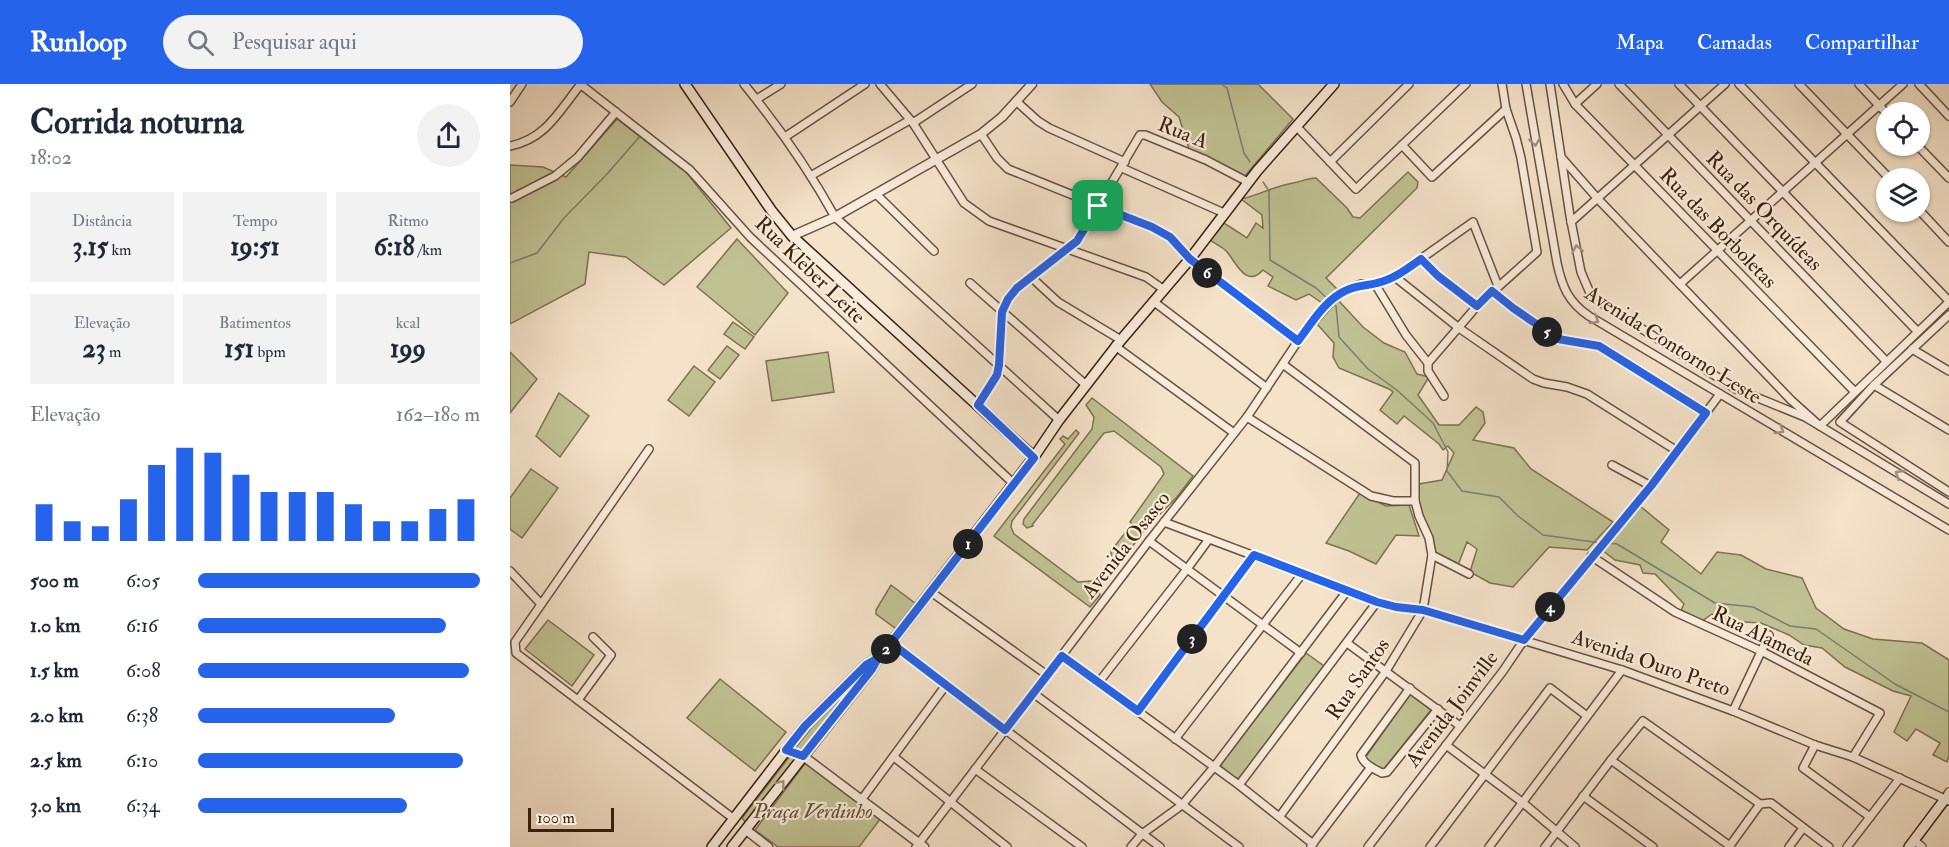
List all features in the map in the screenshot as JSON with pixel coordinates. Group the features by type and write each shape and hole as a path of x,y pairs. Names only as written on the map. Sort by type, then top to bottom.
{"main road":[{"path":"685,84 771,210 792,236 1034,458"},
{"path":"732,847 838,714 878,658 1034,458 1059,420 1118,343 1190,259 1248,182 1334,84"},
{"path":"712,847 805,726 866,665 878,658"},
{"path":"831,701 838,714"},
{"path":"1912,843 1948,797"}],"street":[{"path":"510,102 522,84"},
{"path":"510,146 532,139 542,132 580,84"},
{"name":"Rua Kleber Leite","path":"580,84 690,170 750,237 1014,484"},
{"path":"744,84 812,175 836,216 1059,420"},
{"path":"757,99 781,84"},
{"path":"785,137 865,84"},
{"path":"880,84 911,121 964,203 989,221 1146,277 1163,289"},
{"path":"812,175 911,121 972,84"},
{"path":"792,236 836,216 981,134 1002,117 1032,84"},
{"path":"1330,162 1409,84"},
{"path":"1297,127 1356,189 1466,84"},
{"path":"1428,363 1477,306 1537,252 1516,138 1506,109 1502,84"},
{"name":"Avenida Contorno Leste","path":"1526,84 1557,263 1567,297 1588,316 1949,530"},
{"name":"Avenida Contorno Leste","path":"1550,84 1571,222 1584,282 1590,292 1600,302 1736,388 1820,426 1949,504"},
{"name":"Rua das Borboletas","path":"1563,84 1575,104 1854,391"},
{"path":"1575,104 1597,84"},
{"name":"Rua das Orquídeas","path":"1619,84 1886,361"},
{"path":"1679,84 1917,331"},
{"path":"1571,222 1725,84"},
{"path":"1560,156 1598,199 1791,400 1820,426 1949,301 1739,84"},
{"path":"1799,84 1879,168"},
{"path":"1859,84 1876,102"},
{"path":"1882,102 1903,84"},
{"path":"1919,84 1949,116"},
{"path":"1016,101 1048,128 1224,213"},
{"path":"1680,284 1876,108"},
{"path":"1402,145 1432,177 1506,109"},
{"path":"512,198 555,176 578,157 616,112"},
{"path":"981,134 1008,169 1152,227 1170,237 1190,259 1298,341"},
{"name":"Rua A","path":"978,405 997,375 1002,312 1008,299 1017,288 1077,241 1139,136 1143,134 1206,160 1248,182"},
{"path":"1928,156 1949,178"},
{"path":"876,194 934,251"},
{"name":"Avenida Osasco","path":"920,846 950,802 1033,693 1247,417 1298,341 1331,302 1343,292 1361,284 1375,284 1395,277 1473,222 1495,289"},
{"path":"1930,222 1949,242"},
{"path":"1421,259 1438,276 1477,306"},
{"path":"1031,277 1058,302 1118,343 1234,434"},
{"path":"1395,277 1459,328 1533,379 1587,394 1677,451"},
{"path":"970,283 1086,385"},
{"path":"1375,284 1406,334 1428,363 1428,371 1444,396"},
{"path":"1495,289 1513,308 1558,339 1599,346 1706,413"},
{"path":"1153,301 1267,388"},
{"path":"1949,315 1874,385 1840,422 1949,492"},
{"path":"1912,349 1949,371"},
{"name":"Rua Santos","path":"1280,816 1386,671 1423,610 1432,555 1429,538 1415,501 1415,463 1284,365"},
{"path":"1874,385 1949,430"},
{"name":"Avenida Joinville","path":"1368,847 1503,671 1524,640 1651,486 1720,394"},
{"path":"1247,417 1371,496 1393,501 1415,501"},
{"path":"649,449 515,642 514,648 516,652 734,819"},
{"path":"1611,465 1651,486"},
{"name":"Avenida Ouro Preto","path":"1164,522 1377,602 1423,610 1622,670 1733,711 1815,745 1853,757 1948,797"},
{"path":"1099,682 1209,538"},
{"path":"1149,541 1301,653"},
{"path":"1138,711 1254,555"},
{"path":"1432,555 1469,574"},
{"name":"Rua Alameda","path":"1592,556 1675,612 1761,651 1880,713 1853,757"},
{"path":"510,571 541,604"},
{"path":"1175,739 1302,574"},
{"path":"1131,847 1142,834 1182,805 1214,767 1347,591"},
{"path":"931,592 1047,675"},
{"path":"1239,785 1377,602"},
{"path":"1733,711 1769,635"},
{"path":"578,700 611,655 593,637"},
{"path":"891,643 1160,847"},
{"path":"1347,644 1460,726"},
{"path":"1062,656 1280,816 1312,846 1371,767"},
{"path":"1488,847 1622,670"},
{"path":"862,799 946,685"},
{"path":"1410,688 1361,755 1371,767 1382,773 1387,772 1438,710"},
{"path":"1431,847 1550,688 1587,716"},
{"path":"1033,693 1239,847"},
{"path":"1545,847 1643,721 1760,804 1772,803 1828,847"},
{"path":"1446,745 1522,802 1575,847"},
{"path":"1815,745 1803,768 1870,817"},
{"path":"786,750 803,756 862,799 920,846"},
{"path":"894,757 1007,847"},
{"path":"1611,760 1730,846 1760,804"},
{"path":"975,770 1082,847"},
{"path":"1847,847 1900,778"},
{"path":"1583,796 1653,847"},
{"path":"1789,847 1803,828"},
{"path":"746,830 768,847"},
{"path":"1912,843 1922,847"}],"green space":[{"path":"1150,84 1258,84 1293,119 1245,176 1189,149 1179,117 1162,102"},
{"path":"617,119 686,172 731,228 664,285 626,257 589,252 585,284 510,324 510,165 543,167 566,177"},
{"path":"1408,172 1418,182 1417,188 1326,278 1338,290 1322,303 1309,294 1296,300 1268,286 1273,277 1263,270 1251,277 1247,275 1225,250 1210,240 1224,223 1247,238 1256,223 1263,228 1262,215 1241,199 1280,186 1316,178 1347,208 1353,217 1360,218"},
{"path":"737,239 788,293 755,335 697,287"},
{"path":"1338,300 1363,327 1384,343 1405,352 1417,374 1429,377 1418,395 1439,425 1459,425 1476,407 1483,412 1485,423 1473,440 1514,448 1531,469 1613,522 1587,550 1549,547 1513,587 1490,583 1470,572 1477,549 1467,542 1458,565 1434,554 1418,501 1419,484 1442,480 1454,453 1448,446 1443,450 1439,444 1404,416 1397,424 1380,410 1393,392 1389,389 1339,368 1333,357 1334,343 1317,324"},
{"path":"733,322 754,337 745,349 724,334"},
{"path":"727,346 739,355 720,379 708,370"},
{"path":"510,352 537,379 510,413"},
{"path":"828,352 834,392 772,401 766,361"},
{"path":"694,366 715,382 689,416 668,400"},
{"path":"559,393 589,416 560,457 536,436"},
{"path":"1092,398 1193,476 1177,497 1150,524 1116,567 1111,563 1111,551 1132,524 1130,522 1164,474 1161,467 1114,431 1104,433 1033,526 1027,528 1023,524 1024,519 1092,429 1094,417 1086,405"},
{"path":"1076,430 1079,433 1012,521 1011,527 1014,534 1078,582 1091,581 1098,587 1100,595 1090,607 994,536 1065,444 1060,439 1063,436 1068,439"},
{"path":"531,469 558,488 522,538 510,529 510,498"},
{"path":"1360,493 1386,506 1409,505 1419,536 1396,535 1376,564 1326,543"},
{"path":"1640,506 1669,530 1661,542 1701,574 1717,552 1741,555 1766,569 1802,578 1816,608 1844,629 1873,639 1922,643 1949,660 1949,756 1947,762 1933,755 1940,743 1916,729 1907,741 1894,732 1911,696 1893,691 1845,667 1822,648 1804,645 1789,635 1761,623 1726,621 1712,614 1702,621 1681,610 1684,604 1655,574 1643,573 1640,565 1615,560 1602,550"},
{"path":"891,585 916,604 895,628 876,614 876,610"},
{"path":"548,620 594,655 572,686 525,649"},
{"path":"1306,653 1324,666 1239,779 1231,776 1221,766 1222,763"},
{"path":"720,679 786,732 755,771 687,718"},
{"path":"850,688 802,751 795,748 812,727"},
{"path":"1410,694 1431,710 1382,771 1365,758"},
{"path":"790,756 796,759 747,824 742,818"},
{"name":"Praça Verdinho","path":"806,762 881,818 859,847 778,847 755,830"}],"waterway":[{"path":"1221,84 1227,88 1244,153 1250,162"},
{"path":"510,263 537,253 564,218 641,135"},
{"path":"1263,182 1269,191 1270,260 1316,288 1329,300"},
{"path":"1333,303 1336,306 1339,337 1368,369 1398,391 1433,423 1448,452 1447,471 1462,491 1499,497 1518,516 1543,535 1601,543"},
{"path":"1606,543 1617,544 1715,603 1753,607 1790,626 1816,629 1895,684 1949,712"}],"route":[{"path":"1098,206 1077,241 1017,288 1008,299 1002,312 997,375 978,405 1034,458 878,658 828,726 803,756 786,750 805,726 870,661 878,658 891,643 1005,730 1062,656 1138,711 1254,555 1377,602 1423,610 1524,640 1651,486 1706,413 1599,346 1558,339 1492,291 1477,306 1438,276 1421,259 1395,277 1375,284 1361,284 1343,292 1324,308 1298,341 1190,259 1170,237 1152,227 1098,206"}]}
